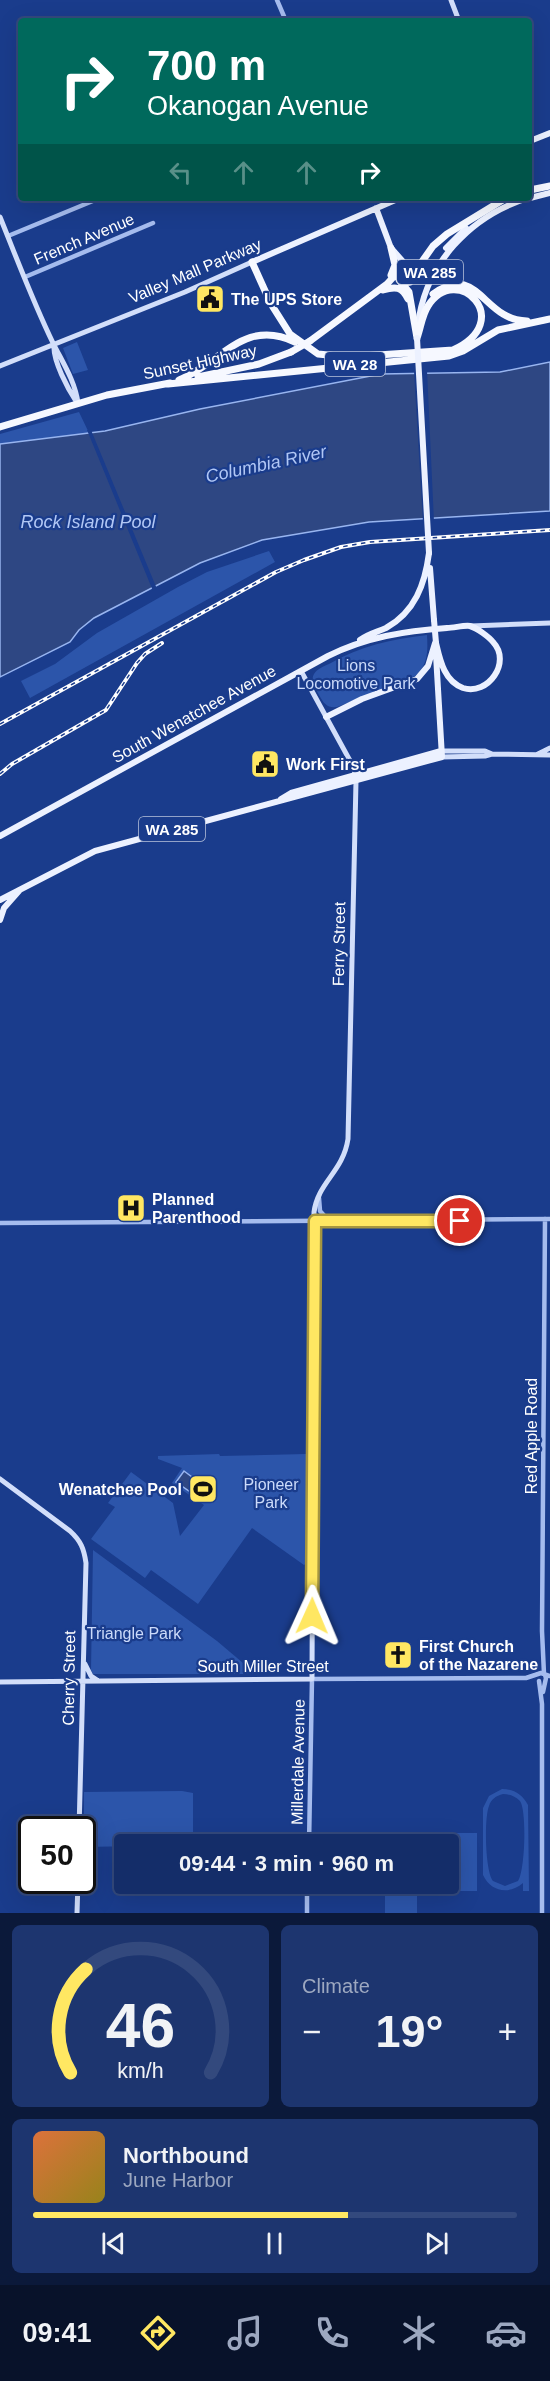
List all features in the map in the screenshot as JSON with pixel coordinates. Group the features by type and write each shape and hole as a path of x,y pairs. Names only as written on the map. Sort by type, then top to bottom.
{"highway":[{"path":"532,194 550,189"},
{"path":"474,221 502,201"},
{"name":"WA 28","path":"398,272 408,266 421,263 441,238 474,221"},
{"path":"378,290 394,268 393,250"},
{"path":"252,262 278,316 293,338 307,344 318,354 333,356 443,352 464,345 474,337 482,321 480,306 474,297 464,291 453,290 441,294 426,309 417,338"},
{"path":"402,282 410,282 414,278 415,271 408,266"},
{"path":"398,272 409,292 411,308"},
{"name":"Sunset Highway","path":"0,427 107,395 259,364 291,352 307,344 387,284 398,272"},
{"name":"Sunset Highway","path":"387,284 402,282"},
{"path":"417,338 427,300 441,288 453,284 472,288 509,320 535,321"},
{"path":"378,290 399,288 408,297 417,338"},
{"name":"WA 28","path":"168,384 449,356 463,351 498,330 550,319"},
{"path":"168,384 193,375 231,345 250,337 273,335 307,344"}],"main road":[{"path":"450,0 456,18"},
{"path":"532,140 550,133"},
{"name":"Valley Mall Parkway","path":"0,366 184,292 393,201"},
{"path":"474,221 509,201"},
{"path":"474,221 517,201"},
{"path":"376,208 393,250 398,272"},
{"path":"0,217 76,391 78,403"},
{"name":"WA 285","path":"0,900 95,851 279,800 291,793 356,778 441,754 416,309 427,278 447,247 474,221"},
{"path":"0,240 8,236"},
{"path":"393,250 408,266"},
{"path":"357,643 365,636 386,627 410,608 420,593 426,575 429,553"},
{"name":"South Wenatchee Avenue","path":"0,836 301,671 357,643 403,632 550,623"},
{"path":"435,643 444,671 450,679 466,688 488,684 497,672 499,654 493,642 470,627"},
{"path":"326,717 362,699 417,679 428,666 435,643"},
{"name":"Ferry Street","path":"301,671 354,768 356,778 348,1139 346,1154 315,1203 312,1679"},
{"path":"537,755 550,748"},
{"path":"441,754 550,755"},
{"name":"WA 285","path":"0,920 4,908 19,891"},
{"name":"Cherry Street","path":"0,1479 79,1538 84,1548 86,1563 79,1816"},
{"path":"84,1659 90,1676 99,1681"},
{"name":"South Miller Street","path":"0,1682 312,1679"},
{"path":"77,1913 78,1894"}],"street":[{"path":"277,0 285,18"},
{"path":"8,236 93,201"},
{"name":"French Avenue","path":"25,277 153,223"},
{"path":"319,1195 320,1211 329,1221"},
{"path":"0,1222 547,1219"},
{"name":"Red Apple Road","path":"542,1913 544,1678 542,1652 547,1219"},
{"name":"South Miller Street","path":"312,1679 544,1678"},
{"name":"Millerdale Avenue","path":"309,1834 312,1679"},
{"path":"307,1894 307,1913"}],"green space":[{"path":"77,342 88,370 73,374 63,348"},
{"path":"79,412 89,433 0,444 0,434"},
{"path":"269,551 275,562 30,698 21,681 55,664 97,633 207,572"},
{"name":"Lions Locomotive Park","path":"427,635 426,657 415,676 337,707 326,705 315,688 313,677 315,672 352,652 377,644"},
{"name":"Pioneer Park","path":"219,1454 220,1456 306,1454 307,1563 304,1565 252,1528 198,1604 151,1570 145,1578 91,1539 115,1507 108,1503 131,1472 173,1503 180,1536 204,1505 172,1483 182,1468 158,1459 158,1456"},
{"name":"Triangle Park","path":"93,1550 217,1641 256,1674 93,1674 91,1670"},
{"path":"502,1789 510,1790 520,1795 528,1805 529,1891 523,1891 523,1883 512,1889 495,1888 486,1881 483,1875 483,1808 489,1796","holes":["503,1794 520,1801 524,1816 524,1854 520,1875 518,1881 505,1886 493,1881 490,1875 486,1832 487,1812 490,1804 492,1800"]},
{"path":"182,1791 193,1793 193,1834 114,1834 114,1846 96,1847 96,1816 84,1816 84,1792"},
{"path":"477,1833 477,1891 459,1891 459,1834 425,1834"},
{"path":"385,1894 417,1894 417,1913 385,1913"}],"water":[{"name":"Rock Island Pool","path":"550,362 550,511 369,522 262,540 200,563 94,618 79,630 70,642 0,677 0,444 105,431 200,409 381,374 500,372"},
{"path":"184,1471 200,1483 205,1476 212,1481 199,1498 176,1482"}],"pier":[{"path":"427,370 434,522 423,523 414,371"},
{"path":"87,430 91,430 157,589 153,591"}],"railway":[{"path":"0,724 276,572 304,560 341,547 370,542 550,530"},
{"path":"0,774 12,764 106,710 137,663 145,654 162,643"}],"place":[{"name":"The UPS Store","path":"210,299"},
{"name":"Work First","path":"265,764"},
{"name":"Planned Parenthood","path":"131,1208"},
{"name":"Wenatchee Pool","path":"203,1489"},
{"name":"First Church of the Nazarene","path":"398,1655"}],"route":[{"path":"312,1616 315,1221 460,1221"}],"water label":[{"name":"Columbia River","path":"266,464"}]}
